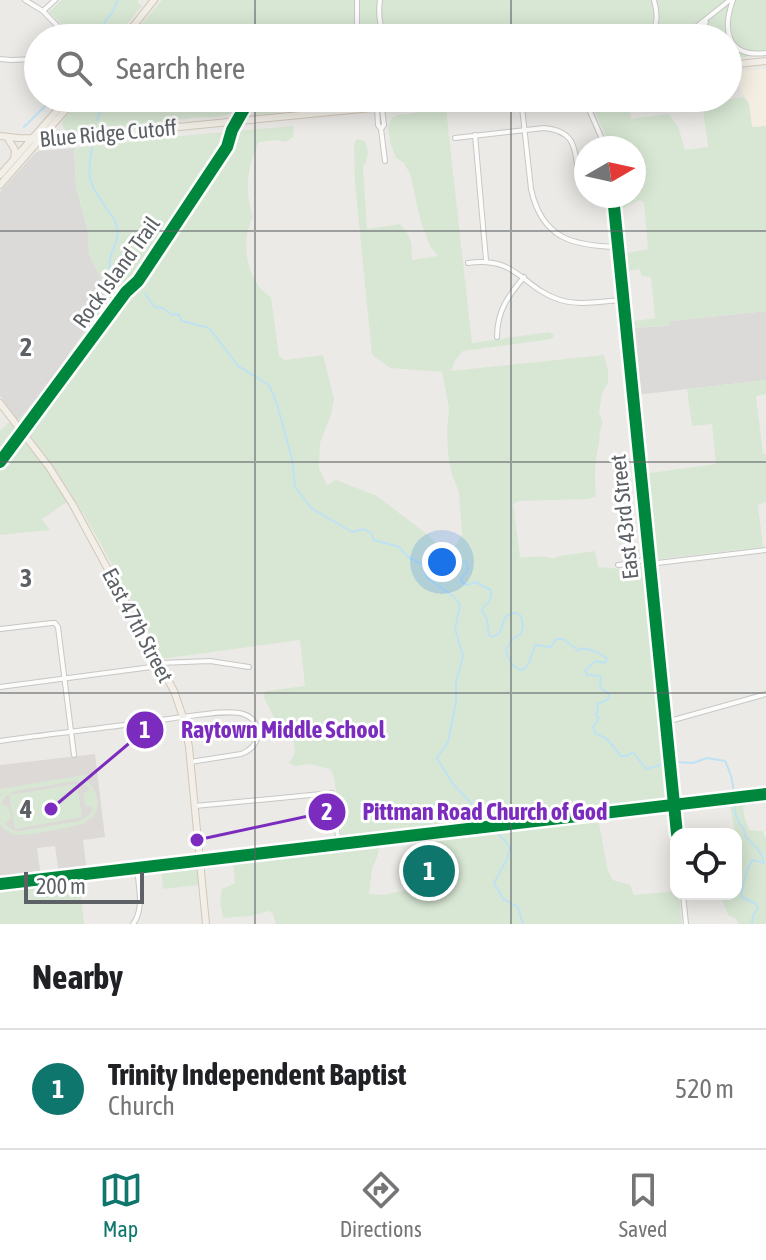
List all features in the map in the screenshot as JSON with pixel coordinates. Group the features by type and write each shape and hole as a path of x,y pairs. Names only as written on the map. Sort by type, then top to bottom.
{"main road":[{"path":"135,24 154,0"},
{"path":"742,64 766,61"},
{"path":"0,185 56,112"},
{"path":"0,175 64,112"},
{"name":"Blue Ridge Cutoff","path":"4,136 71,138 329,112"},
{"path":"59,118 60,130 71,138"},
{"path":"4,136 15,150 14,159"},
{"name":"East 47th Street","path":"0,403 49,467 73,505 174,691 183,717 190,762 206,924"}],"street":[{"path":"25,0 43,11 56,24"},
{"path":"43,11 55,0"},
{"path":"357,0 357,24"},
{"path":"380,0 380,24"},
{"path":"654,0 656,24"},
{"path":"701,24 732,0"},
{"path":"727,24 732,0"},
{"path":"704,24 706,20"},
{"path":"742,50 766,53"},
{"path":"0,59 24,60"},
{"path":"380,112 385,161"},
{"path":"522,112 533,198 545,222 574,243 618,247"},
{"path":"590,112 601,136"},
{"path":"455,138 549,128 566,135 574,147"},
{"path":"475,135 487,261"},
{"name":"East 43rd Street","path":"614,208 676,828"},
{"path":"468,263 487,261 507,266 548,295 565,301 623,300"},
{"path":"497,337 502,307 524,277"},
{"path":"649,564 766,550"},
{"path":"618,565 636,563 648,557"},
{"path":"0,629 55,623 58,627 74,755"},
{"path":"0,687 160,664 210,661 249,667"},
{"path":"666,722 766,694"},
{"path":"0,741 183,717 241,713 252,719 258,731 256,741 248,752 190,762"},
{"path":"195,806 332,793 339,845"},
{"path":"0,884 766,794"},
{"path":"133,924 139,917 140,909 137,867"},
{"path":"684,900 686,924"}],"shaded area":[{"path":"766,69 766,126 752,128 749,104 742,94 742,71"},
{"path":"74,148 76,186 88,232 89,254 109,295 41,395 18,420 0,396 0,192 35,153"},
{"path":"766,311 766,380 636,395 629,328 667,326 670,321"},
{"path":"95,754 105,837 83,840 87,872 59,875 55,846 37,848 41,877 0,879 0,765"}],"green space":[{"path":"62,0 138,0 142,6 127,24 61,24 49,12"},
{"path":"162,0 766,0 766,50 742,57 742,24 142,24"},
{"path":"744,97 749,104 752,127 766,126 766,311 671,321 668,326 629,328 628,322 655,318 651,277 642,276 639,269 624,272 622,254 648,249 644,208 646,136 606,136 595,112 630,112 631,119 669,114 679,129 685,150 708,147 703,112 742,112"},
{"path":"70,112 233,112 219,117 195,117 71,133 64,129 62,122"},
{"path":"256,112 284,112 254,115"},
{"path":"446,112 472,343 549,332 554,334 553,338 545,340 463,351 451,371 604,355 608,383 602,393 599,413 603,423 596,462 596,496 589,499 518,501 513,504 520,557 553,559 595,551 598,567 622,569 643,566 646,569 667,802 342,841 334,777 330,769 289,763 295,753 293,737 287,726 276,721 263,696 266,691 305,686 300,640 161,659 78,505 18,420 41,395 109,295 89,254 88,232 76,186 74,148 293,126 294,136 286,142 259,142 255,151 248,179 253,217 246,249 256,282 271,297 279,356 285,360 323,355 334,399 320,443 319,468 327,485 336,480 377,496 439,546 455,546 462,535 459,492 448,453 449,408 442,372 390,368 372,355 355,183 356,139 365,141 367,148 363,167 367,229 400,224 410,240 412,260 438,256 430,246 421,222 410,174 404,163 396,158 391,145 388,128 392,118"},
{"path":"766,380 766,394 756,396 763,454 766,454 766,502 758,504 763,547 652,560 643,474 716,464 712,424 692,426 687,389"},
{"path":"9,422 67,502 42,519 50,530 0,535 0,431"},
{"path":"90,774 91,778 85,779 94,789 98,801 95,813 86,822 51,831 16,835 0,824 0,789","holes":["75,781 84,783 90,789 83,794 85,805 93,808 88,816 79,821 20,831 5,824 11,818 9,807 1,804 6,796 15,791"]},
{"path":"77,784 82,817 15,829 9,795"},
{"path":"743,801 749,830 762,831 766,838 766,924 738,924 728,915 722,900 742,900 742,828 734,828 729,803"},
{"path":"598,818 608,871 613,880 630,885 634,895 670,892 670,900 680,900 682,924 276,924 273,914 268,911 223,918 220,902 222,889 235,883 233,861 379,845 369,894 383,895 441,883 434,838"},
{"path":"194,864 198,867 199,885 163,889 161,868"},
{"path":"79,878 84,924 0,924 0,888"}],"waterway":[{"path":"104,24 118,0"},
{"path":"24,127 39,112"},
{"path":"97,120 100,112"},
{"path":"92,148 90,180 118,232 110,270 114,278 121,277"},
{"path":"145,294 155,307 163,308 172,315 178,314 182,321 209,328 238,366 269,385 292,459 295,487 311,508 352,532 364,529 371,533 374,540 399,547 408,557 422,564 427,578 453,596 460,605 455,629 463,656 456,682 456,702 448,742 437,758 453,784 489,822"},
{"path":"423,565 437,569 466,562 468,569 461,579 463,583 468,585 475,582 491,590 490,599 482,611 492,637 500,632 505,617 513,613 521,616 521,634 512,639 506,650 516,668 523,670 528,665 535,645 551,647 556,639 563,639 579,651 581,648 595,651 607,658 605,663 596,661 585,670 587,675 601,676 600,687 609,694 607,700 597,704 598,712 595,714 599,718 593,727 595,733 607,739 621,756 633,752 646,769 667,763"},
{"path":"673,762 693,763 707,758 725,761 732,779 738,819 745,836 759,851 764,863 752,860 741,897 755,903 758,908 752,924"},
{"path":"495,830 510,847 494,883 503,899 518,907 523,924"}],"cycle path":[{"name":"Rock Island Trail","path":"0,462 126,292 138,281 227,147 242,112"},
{"path":"614,208 676,828"},
{"path":"0,884 766,794"}],"place":[{"name":"Raytown Middle School","path":"51,809"},
{"name":"Pittman Road Church of God","path":"197,840"},
{"name":"Trinity Independent Baptist","path":"429,871"}]}
